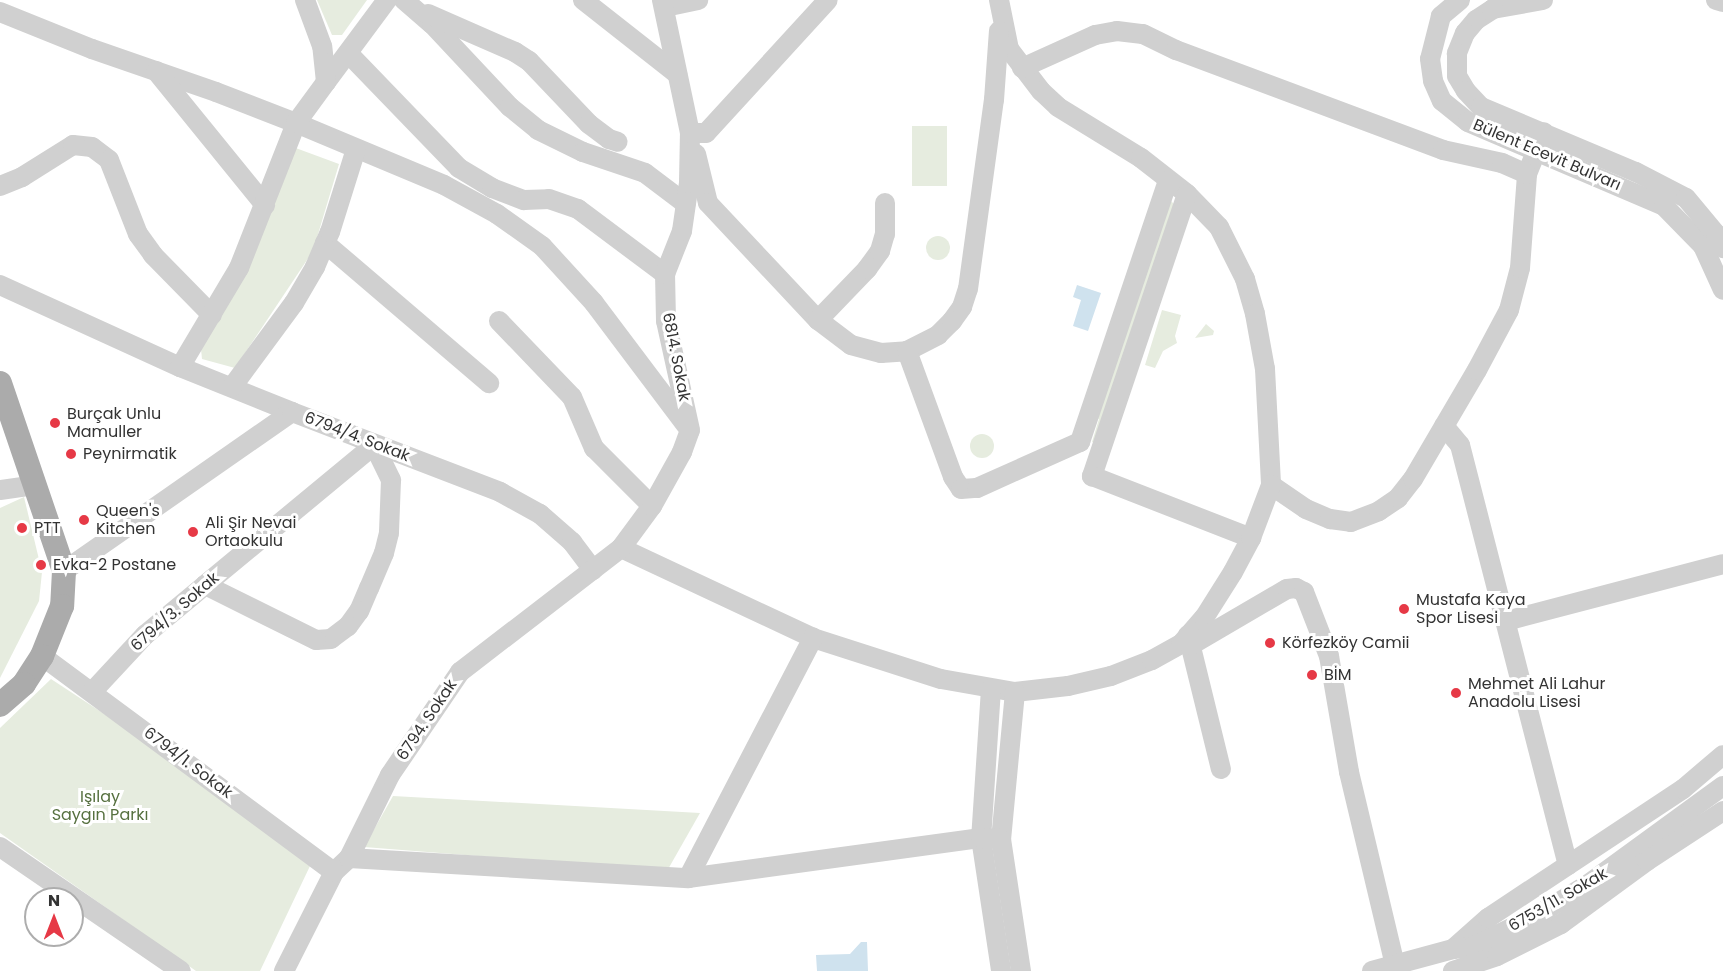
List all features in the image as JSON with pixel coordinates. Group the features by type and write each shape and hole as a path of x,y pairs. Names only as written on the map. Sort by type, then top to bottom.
{"main road":[{"path":"0,383 64,571 62,606 42,656 24,684 0,705"}],"street":[{"path":"305,0 322,46 326,82"},
{"path":"180,367 239,268 296,123 387,0"},
{"path":"583,0 677,74"},
{"path":"664,4 698,0"},
{"path":"828,0 706,133 690,133 708,203 818,320 851,345 881,353 907,351 938,335 962,307 972,275 994,100 1000,8"},
{"name":"Bülent Ecevit Bulvarı","path":"1460,0 1441,16 1430,59 1433,81 1442,100 1468,122 1664,206 1703,246 1723,290"},
{"name":"Bülent Ecevit Bulvarı","path":"1543,0 1493,9 1476,20 1465,33 1457,53 1457,76 1466,91 1481,107 1636,172 1686,198 1716,234 1723,248"},
{"path":"1716,0 1723,2"},
{"path":"408,3 515,52 529,61 589,124 609,139 618,142"},
{"path":"408,3 432,24 510,107 538,130 583,152 645,173 686,204"},
{"name":"6814. Sokak","path":"664,4 690,133 682,231 665,274 666,321 690,430"},
{"path":"1000,8 1009,49 1022,68 1058,107 1141,158 1187,194 1220,227 1245,279 1265,369 1271,485 1251,538 1190,640 1221,769"},
{"path":"0,12 296,123 444,185 497,214 542,246 594,303 690,430"},
{"path":"1022,68 1095,35 1117,31 1143,34 1176,50 1443,150 1502,163 1527,174"},
{"path":"348,53 459,168 492,188 524,200 549,199 578,209 665,274"},
{"path":"156,71 265,205"},
{"path":"1271,485 1306,509 1330,519 1351,522 1379,512 1398,498 1413,479 1509,310 1520,268 1527,174 1544,132"},
{"path":"0,186 22,177 73,145 92,147 109,160 138,234 153,255 212,315"},
{"path":"232,387 294,303 325,243 356,149"},
{"path":"907,351 953,477 961,489 977,488 1080,442 1168,181"},
{"path":"1187,194 1092,476 1251,538"},
{"path":"818,320 867,269 880,250 885,234 885,203"},
{"path":"325,243 489,383"},
{"path":"0,285 180,367 292,412"},
{"path":"499,321 572,397 594,448 652,506"},
{"name":"6794/4. Sokak","path":"64,571 292,412 500,492 540,514 572,542 593,570"},
{"path":"1443,426 1460,445 1568,866"},
{"name":"6794. Sokak","path":"284,971 334,872 349,858 390,775 460,672 621,548 652,506 682,452 690,430"},
{"path":"205,585 316,640 331,639 348,626 366,596 384,554 389,533 391,480 374,445"},
{"name":"6794/3. Sokak","path":"92,692 145,636 374,445"},
{"path":"1,488 35,485"},
{"path":"621,548 813,638 941,679 991,690 1016,692 1068,686 1111,676 1152,660 1287,589 1296,588 1304,592 1329,656 1349,772 1395,965"},
{"path":"1506,621 1723,564"},
{"path":"688,878 813,638"},
{"name":"6794/1. Sokak","path":"42,656 334,872"},
{"path":"991,690 981,838 1000,971"},
{"path":"1016,692 1000,838 1021,971"},
{"path":"1453,949 1488,918 1683,789 1723,755"},
{"name":"6753/11. Sokak","path":"1372,971 1453,949 1472,947 1536,916 1587,885 1723,786"},
{"name":"6753/11. Sokak","path":"1463,970 1561,924 1647,861 1723,811"},
{"path":"349,858 688,878 981,838 1000,838"},
{"path":"0,847 181,971"}],"green space":[{"path":"317,0 367,0 342,35 332,35"},
{"path":"912,126 947,126 947,186 912,186"},
{"path":"293,147 339,164 313,251 235,368 202,359 201,349"},
{"path":"1169,199 1175,205 1096,443 1092,442 1099,419 1096,418"},
{"path":"938,236 946,240 950,248 946,256 938,260 930,256 926,248 930,240"},
{"path":"1162,310 1181,315 1175,336 1177,343 1163,351 1155,368 1145,365"},
{"path":"1206,324 1214,331 1213,335 1195,338"},
{"path":"982,434 990,438 994,446 990,454 982,458 974,454 970,446 974,438"},
{"path":"24,497 42,572 39,601 0,678 0,508"},
{"name":"Işılay Saygın Parkı","path":"51,679 147,742 310,866 260,971 196,971 84,892 84,887 77,887 0,833 0,728"},
{"path":"393,796 700,813 667,871 364,847"}],"water":[{"path":"1077,285 1101,293 1088,331 1073,326 1081,300 1073,297"},
{"path":"861,942 867,942 868,971 817,971 816,955 850,954"}],"place":[{"name":"Burçak Unlu Mamuller","path":"55,423"},
{"name":"Peynirmatik","path":"71,454"},
{"name":"Queen's Kitchen","path":"84,520"},
{"name":"PTT","path":"22,528"},
{"name":"Ali Şir Nevai Ortaokulu","path":"193,532"},
{"name":"Evka-2 Postane","path":"41,565"},
{"name":"Mustafa Kaya Spor Lisesi","path":"1404,609"},
{"name":"Körfezköy Camii","path":"1270,643"},
{"name":"BİM","path":"1312,675"},
{"name":"Mehmet Ali Lahur Anadolu Lisesi","path":"1456,693"}]}
